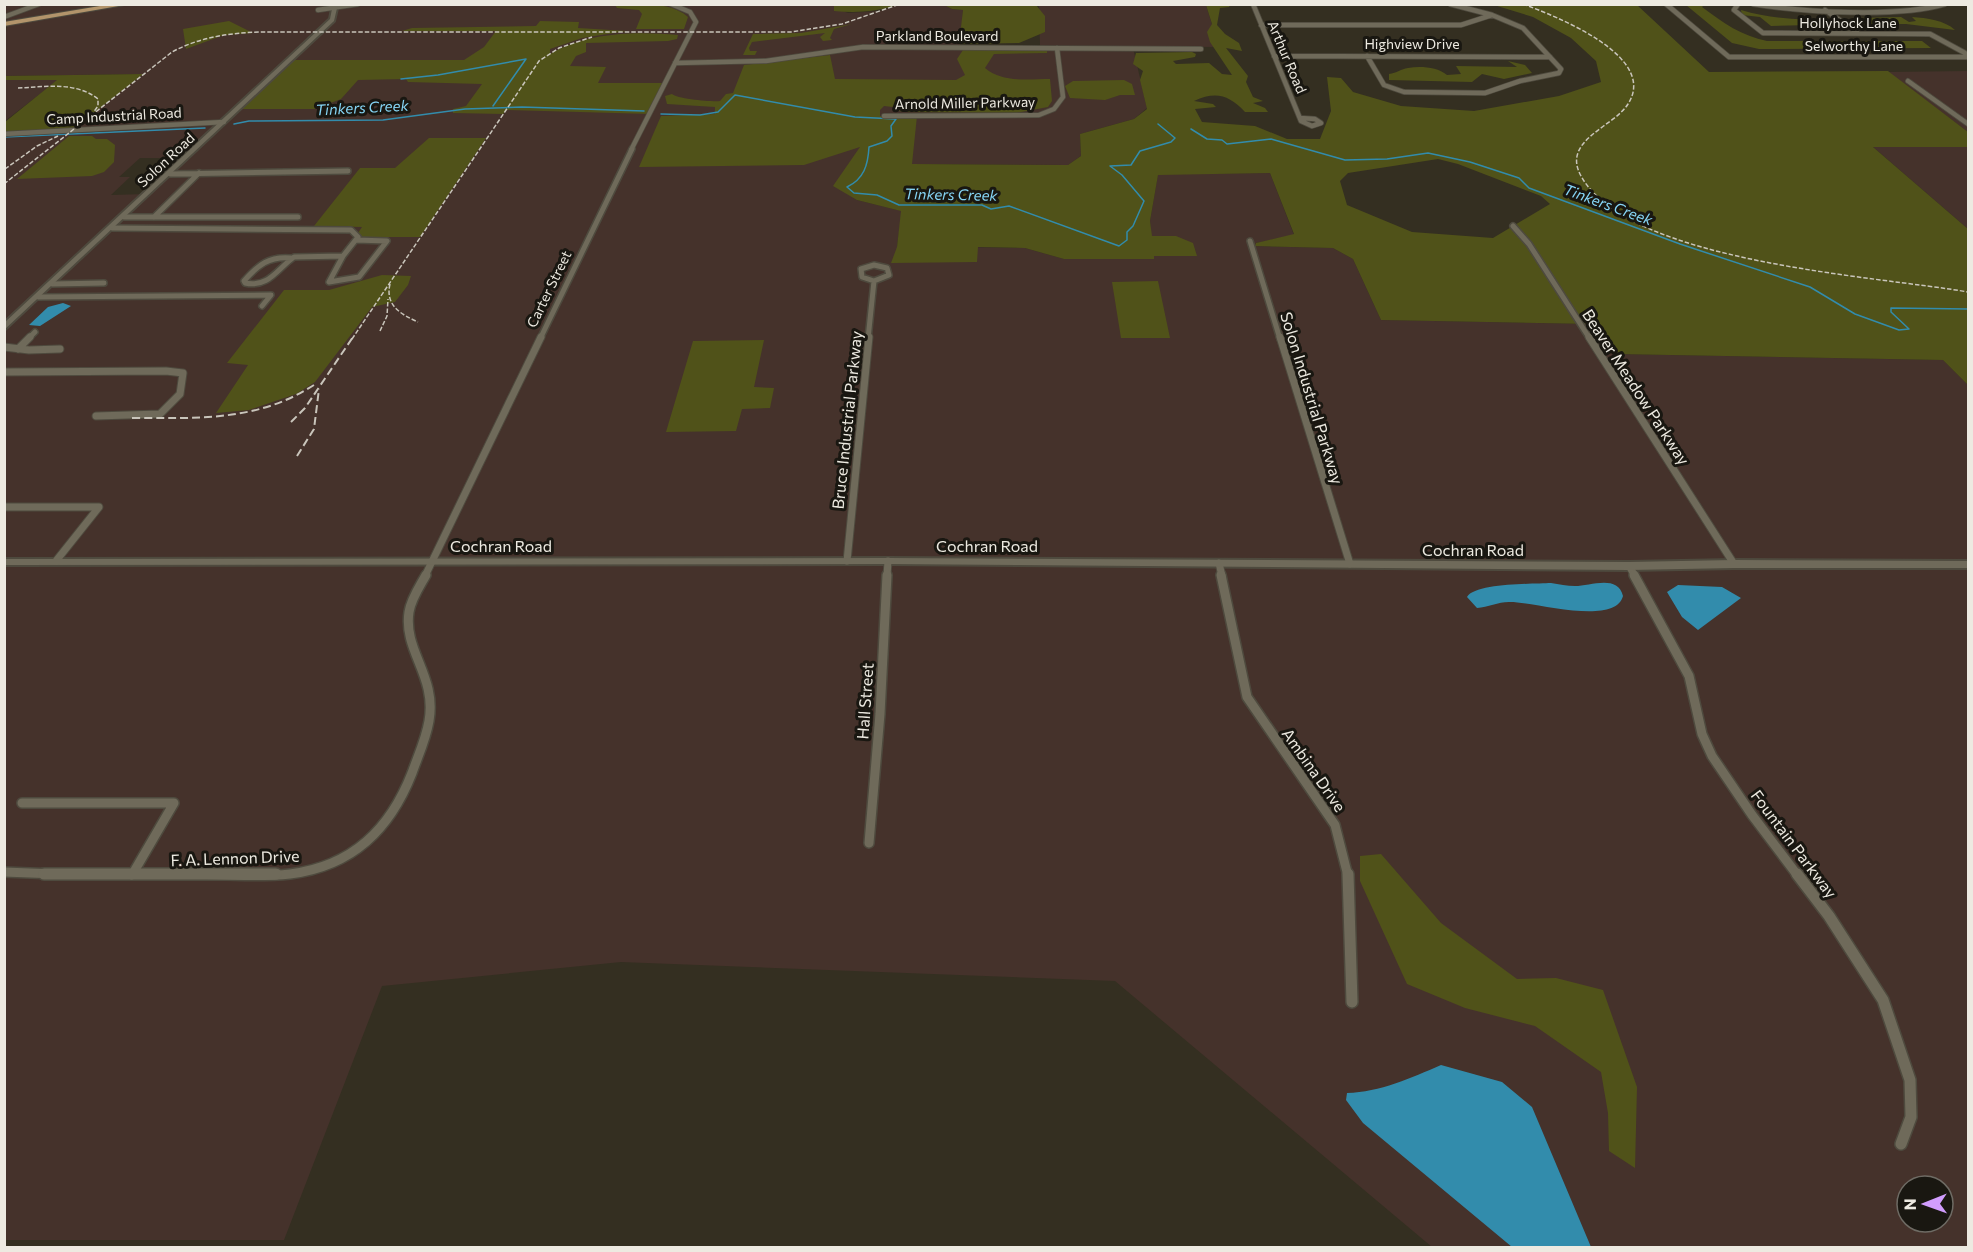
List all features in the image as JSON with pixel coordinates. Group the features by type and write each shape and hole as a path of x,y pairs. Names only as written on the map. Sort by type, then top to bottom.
{"main road":[{"path":"7,23 127,4"}],"street":[{"path":"4,17 39,4"},
{"path":"318,10 358,4"},
{"name":"Carter Street","path":"430,561 479,467 696,22 695,15 671,4"},
{"name":"Arthur Road","path":"1253,4 1300,118"},
{"path":"1366,56 1384,85 1404,92 1485,93 1529,79 1555,76 1561,69 1523,28 1492,15 1450,4"},
{"name":"Selworthy Lane","path":"1665,4 1729,57 1967,57"},
{"name":"Hollyhock Lane","path":"1738,4 1734,10 1763,33 1930,34 1965,53 1967,57"},
{"path":"1753,4 1780,9 1825,10 1920,10 1939,8 1945,4"},
{"name":"Solon Road","path":"4,328 332,20 336,6"},
{"path":"1825,10 1858,33"},
{"path":"1261,25 1461,25 1492,15"},
{"name":"Parkland Boulevard","path":"675,63 766,61 863,47 1201,49"},
{"name":"Arnold Miller Parkway","path":"884,116 1041,114 1054,109 1063,97 1057,48"},
{"name":"Highview Drive","path":"1274,56 1550,57"},
{"path":"1908,81 1968,124"},
{"name":"Camp Industrial Road","path":"4,134 224,122"},
{"path":"170,174 348,171"},
{"path":"154,217 199,173"},
{"path":"124,217 298,217"},
{"name":"Beaver Meadow Parkway","path":"1513,226 1529,244 1734,564"},
{"path":"112,228 351,230 358,237 343,256 328,282 359,277 387,241 356,240"},
{"name":"Solon Industrial Parkway","path":"1250,241 1350,564"},
{"path":"291,258 271,281 260,285 244,283 264,260 271,258 343,256"},
{"name":"Bruce Industrial Parkway","path":"874,265 884,266 889,270 886,278 874,281 862,277 861,270 874,265"},
{"name":"Bruce Industrial Parkway","path":"847,561 874,281"},
{"path":"52,284 104,283"},
{"path":"38,297 271,295 262,306"},
{"path":"18,348 34,332"},
{"path":"4,347 60,349"},
{"path":"4,372 166,371 183,373 180,394 160,414 96,416"},
{"path":"4,507 99,507 56,561"},
{"name":"F. A. Lennon Drive","path":"4,872 267,875 305,871 335,861 363,844 381,828 398,806 424,743 429,724 429,685 411,648 406,626 414,594 430,561"},
{"name":"Cochran Road","path":"4,562 888,561 1629,566 1968,565"},
{"name":"Hall Street","path":"869,843 880,714 888,561"},
{"name":"Ambina Drive","path":"1219,563 1247,697 1335,825 1348,876 1352,1002"},
{"name":"Fountain Parkway","path":"1629,566 1689,676 1702,734 1712,756 1752,816 1829,916 1883,1000 1910,1080 1911,1117 1901,1144"},
{"path":"22,803 174,803 132,875"}],"shaded area":[{"path":"834,4 834,8 848,13 880,11 897,5 944,5 952,9 963,10 960,47 1133,48 1147,108 1134,119 1080,134 1081,156 1068,165 911,164 857,200 902,211 897,246 1025,248 1064,259 1153,259 1150,221 1158,174 1270,173 1294,235 1256,243 1255,246 1333,248 1353,259 1381,320 1593,324 1615,354 1943,360 1968,385 1968,1247 1432,1247 1115,981 621,962 382,986 284,1240 5,1240 5,134 143,74 5,76 7,24 5,24 5,5","holes":["140,158 185,158 148,194 111,195 130,177 119,177"]},
{"path":"834,4 897,5 874,11 850,12 834,11"},
{"path":"615,5 663,6 688,17 684,29 636,29 642,14 639,10 617,8"},
{"path":"944,5 1036,5 1045,16 1045,32 1019,43 959,44 963,10 952,9"},
{"path":"1039,5 1206,5 1219,47 1040,46"},
{"path":"1206,5 1230,5 1220,8 1217,25 1225,34 1239,43 1242,51 1226,48 1248,76 1246,82 1253,97 1263,101 1253,103 1265,108 1268,112 1245,112 1228,98 1209,96 1194,101 1213,104 1216,107 1195,109 1202,122 1255,126 1287,139 1320,139 1331,111 1327,77 1341,78 1353,92 1401,106 1474,111 1559,96 1601,82 1596,61 1571,38 1533,17 1494,5 1637,5 1709,72 1888,71 1968,132 1968,147 1873,147 1968,229 1968,385 1943,360 1615,354 1592,324 1381,320 1353,259 1333,248 1255,246 1256,243 1294,234 1270,173 1158,175 1150,221 1152,236 1176,236 1193,243 1197,256 1154,256 1154,259 1064,259 1025,248 978,247 977,262 891,263 897,247 901,211 857,200 833,186 860,147 804,165 639,167 661,116 715,114 715,107 667,104 665,96 672,94 688,99 720,101 726,94 733,93 744,65 830,55 835,79 956,80 965,75 957,59 963,50 1047,51 1047,53 994,54 985,68 1008,78 1050,79 1052,101 1048,107 1016,113 902,112 893,107 884,106 880,110 880,116 917,116 912,164 1068,165 1081,156 1080,134 1134,119 1147,109 1140,80 1143,71 1133,64 1136,53 1192,52 1196,54 1195,57 1173,61 1176,64 1209,63 1222,74 1232,75 1210,42 1207,32 1212,24","holes":["1438,159 1458,164 1541,196 1550,204 1493,238 1412,232 1347,205 1340,181 1348,173"]},
{"path":"1686,5 1704,5 1702,7 1733,28 1767,41 1922,41 1931,48 1759,49 1732,43"},
{"path":"1741,10 1775,17 1836,22 1821,22 1826,30 1812,25 1771,26 1760,17 1742,15"},
{"path":"1901,17 1909,22 1916,21 1912,17 1935,20 1955,30 1906,24 1876,24 1880,27 1869,27 1859,18"},
{"path":"229,21 253,33 224,35 186,49 183,29"},
{"path":"540,21 579,22 578,28 627,31 582,38 550,49 550,54 596,37 629,33 678,35 677,39 668,41 586,43 586,52 576,56 570,66 606,67 598,83 665,83 650,114 506,110 503,114 453,113 453,109 466,106 482,84 408,82 406,79 358,80 341,99 315,109 238,109 290,60 464,60 484,47 496,31 402,31 412,28 536,26"},
{"path":"852,24 834,29 830,38 832,40 823,41 820,37 825,33 752,42 749,48 750,51 757,51 755,55 743,55 753,34 801,33"},
{"path":"1508,61 1525,65 1532,73 1504,79 1482,74 1472,82 1389,80 1389,74 1413,67 1434,69 1447,75 1461,74 1456,66 1517,67"},
{"path":"1968,71 1968,132 1888,72"},
{"path":"143,74 72,130 5,134 5,122 57,80 5,80 4,76"},
{"path":"5,80 58,80 5,121"},
{"path":"1124,80 1132,84 1135,95 1120,95 1105,100 1070,98 1065,86 1073,81"},
{"path":"69,136 92,136 96,139 107,139 115,145 114,162 104,172 92,176 17,179"},
{"path":"429,138 486,138 420,237 362,237 358,233 362,227 314,226 360,168 395,168"},
{"path":"1872,146 1968,147 1968,229"},
{"path":"382,275 411,276 408,285 395,302 372,307 315,382 296,394 249,410 216,413 248,365 227,363 284,290 329,290"},
{"path":"1158,281 1170,338 1121,338 1112,282"},
{"path":"764,340 754,387 774,388 770,408 742,409 736,431 666,432 693,341"},
{"path":"1381,854 1441,923 1517,979 1556,978 1603,990 1637,1087 1635,1168 1609,1151 1608,1113 1601,1072 1535,1026 1465,1008 1407,984 1360,881 1360,856"}],"water":[{"path":"63,303 71,306 40,326 29,325 48,307"},
{"path":"1551,583 1575,586 1610,583 1620,589 1623,596 1617,605 1605,610 1589,611 1509,602 1477,608 1467,597 1472,592 1492,587"},
{"path":"1678,585 1722,587 1741,598 1698,630 1682,617 1667,592"},
{"path":"1441,1065 1502,1082 1532,1107 1591,1247 1512,1247 1363,1123 1346,1100 1347,1093 1383,1087"}],"waterway":[{"name":"Tinkers Creek","path":"401,79 438,75 526,59 493,106"},
{"name":"Tinkers Creek","path":"661,114 700,115 718,112 735,95 855,117 896,119 891,126 892,136 887,141 869,147 864,171 853,184 847,187 854,193 877,195 899,205 982,205 991,209 1009,206 1119,246 1127,240 1127,232 1133,226 1144,201 1122,175 1110,166 1131,165 1140,151 1171,142 1175,138 1158,124"},
{"name":"Tinkers Creek","path":"234,124 249,121 383,120 465,109 522,107 644,111"},
{"name":"Tinkers Creek","path":"4,137 205,128"},
{"name":"Tinkers Creek","path":"1191,129 1207,139 1222,140 1227,144 1271,139 1345,160 1387,159 1428,153 1470,162 1519,178 1529,188 1680,244 1810,287 1855,314 1899,330 1909,329 1891,312 1891,308 1968,309"}],"railway":[{"path":"4,184 172,52 215,37 261,32 791,32 842,24 900,4"},
{"path":"1523,4 1557,18 1599,40 1617,54 1629,70 1634,86 1628,104 1583,143 1578,153 1577,164 1581,176 1608,205 1649,229 1701,247 1758,261 1968,292"},
{"path":"352,339 539,61 559,48 592,37"},
{"path":"18,88 60,86 80,90 98,99 98,106 93,113"},
{"path":"5,169 37,146 58,136"},
{"path":"390,284 390,298 395,308 418,322"},
{"path":"380,331 387,316 388,299"},
{"path":"291,422 305,408 353,337"},
{"path":"132,418 205,417 251,411 295,396 317,383"},
{"path":"297,456 314,429 319,389"}]}
